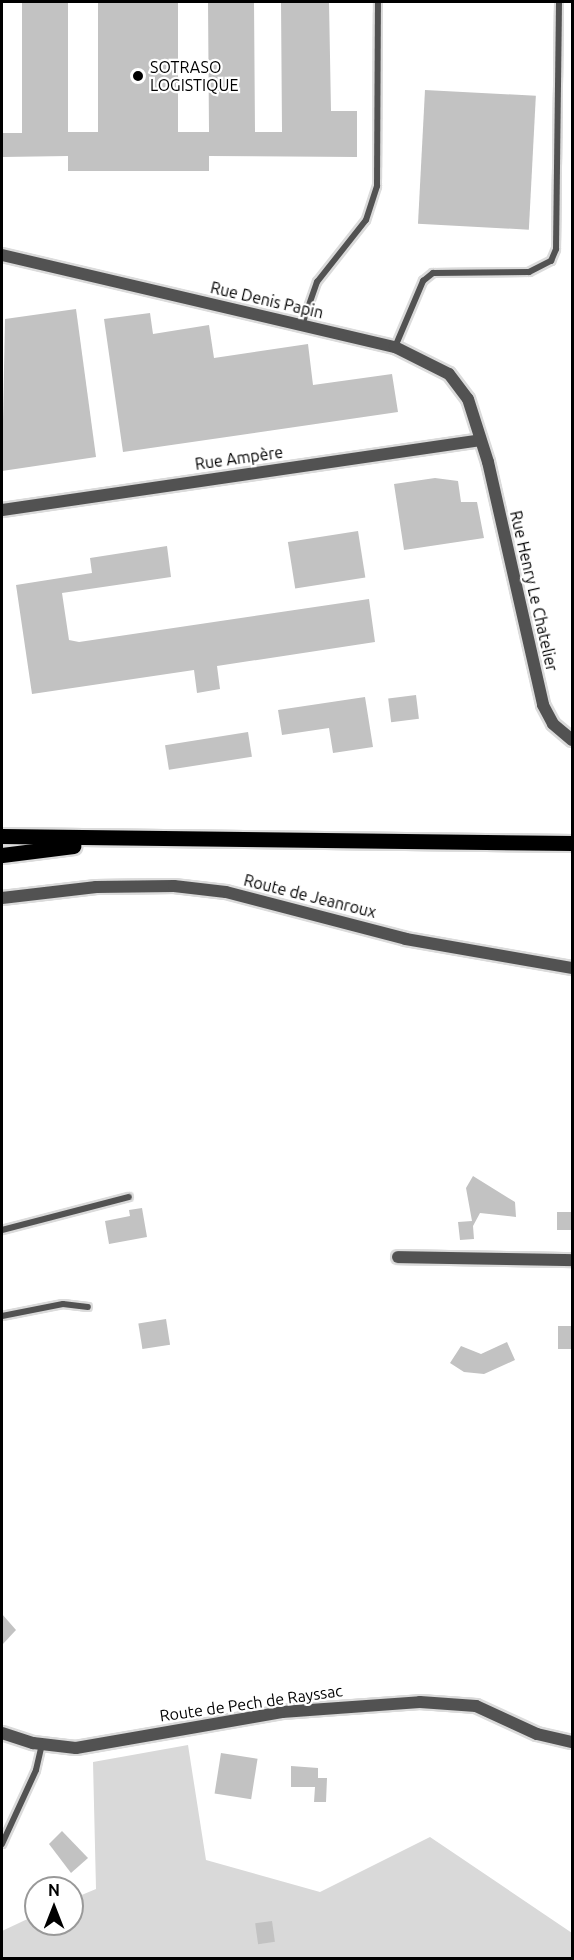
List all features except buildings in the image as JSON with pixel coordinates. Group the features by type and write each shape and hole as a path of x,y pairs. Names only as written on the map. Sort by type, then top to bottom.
{"main road":[{"path":"2,836 120,840 573,843"},
{"path":"2,855 120,840"}],"street":[{"name":"Rue Denis Papin","path":"2,255 395,347 449,374 468,399 480,440"},
{"name":"Rue Ampère","path":"2,510 480,440"},
{"name":"Rue Henry Le Chatelier","path":"480,440 543,705 554,724 573,740"},
{"name":"Route de Jeanroux","path":"2,898 96,887 174,886 226,892 406,939 573,968"},
{"path":"398,1257 573,1260"},
{"name":"Route de Pech de Rayssac","path":"2,1733 42,1745 76,1748 282,1712 420,1702 476,1706 537,1734 573,1742"}],"lane":[{"path":"302,325 317,282 366,220 377,186 378,2"},
{"path":"395,347 423,281 433,273 529,272 551,261 556,249 559,2"},
{"path":"2,1230 129,1197"},
{"path":"2,1316 63,1304 88,1306"},
{"path":"2,1844 36,1770 42,1745"}],"shaded area":[{"path":"188,1745 206,1860 320,1892 430,1837 572,1933 572,1958 2,1958 2,1931 24,1921 24,1936 84,1936 84,1894 96,1889 93,1762"}],"place":[{"name":"SOTRASO LOGISTIQUE","path":"138,76"}]}
